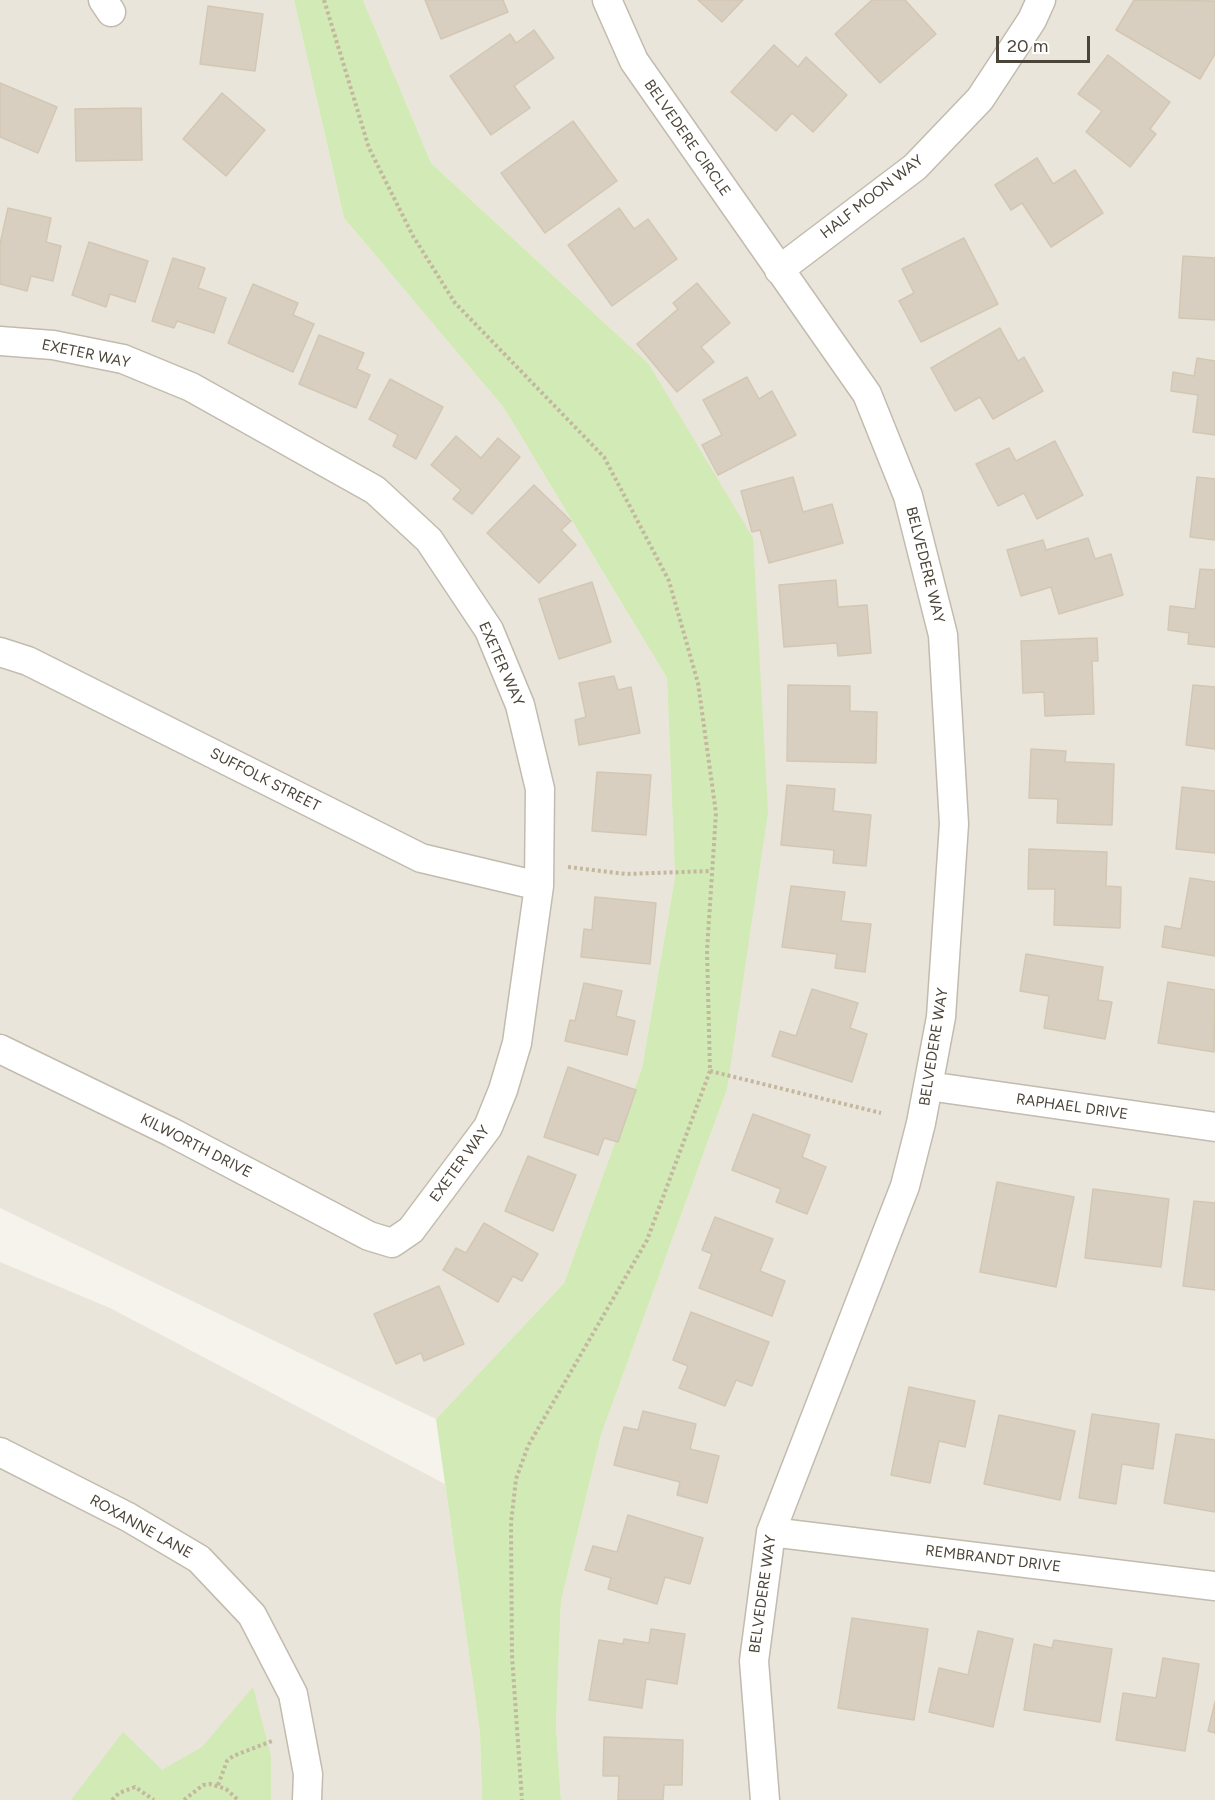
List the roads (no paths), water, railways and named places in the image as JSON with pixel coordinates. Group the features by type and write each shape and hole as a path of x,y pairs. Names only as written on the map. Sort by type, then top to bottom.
{"street":[{"name":"BELVEDERE CIRCLE","path":"607,0 634,62 779,270"},
{"name":"HALF MOON WAY","path":"779,270 915,167 980,99 1032,20 1041,0"},
{"name":"BELVEDERE WAY","path":"765,1800 754,1661 771,1532 905,1186 941,1017 954,824 943,635 908,496 867,394 779,270"},
{"name":"EXETER WAY","path":"0,341 53,345 123,359 191,387 375,490 429,540 489,630 520,705 540,789 539,886 517,1043 503,1090 488,1126 411,1230 393,1243"},
{"name":"SUFFOLK STREET","path":"0,652 28,662 421,858 539,886"},
{"name":"KILWORTH DRIVE","path":"0,1049 171,1132 369,1236 393,1243"},
{"name":"RAPHAEL DRIVE","path":"928,1086 1215,1127"},
{"name":"ROXANNE LANE","path":"0,1452 128,1517 199,1559 252,1615 293,1694 308,1774 308,1800"},
{"name":"REMBRANDT DRIVE","path":"771,1532 1215,1586"}]}
